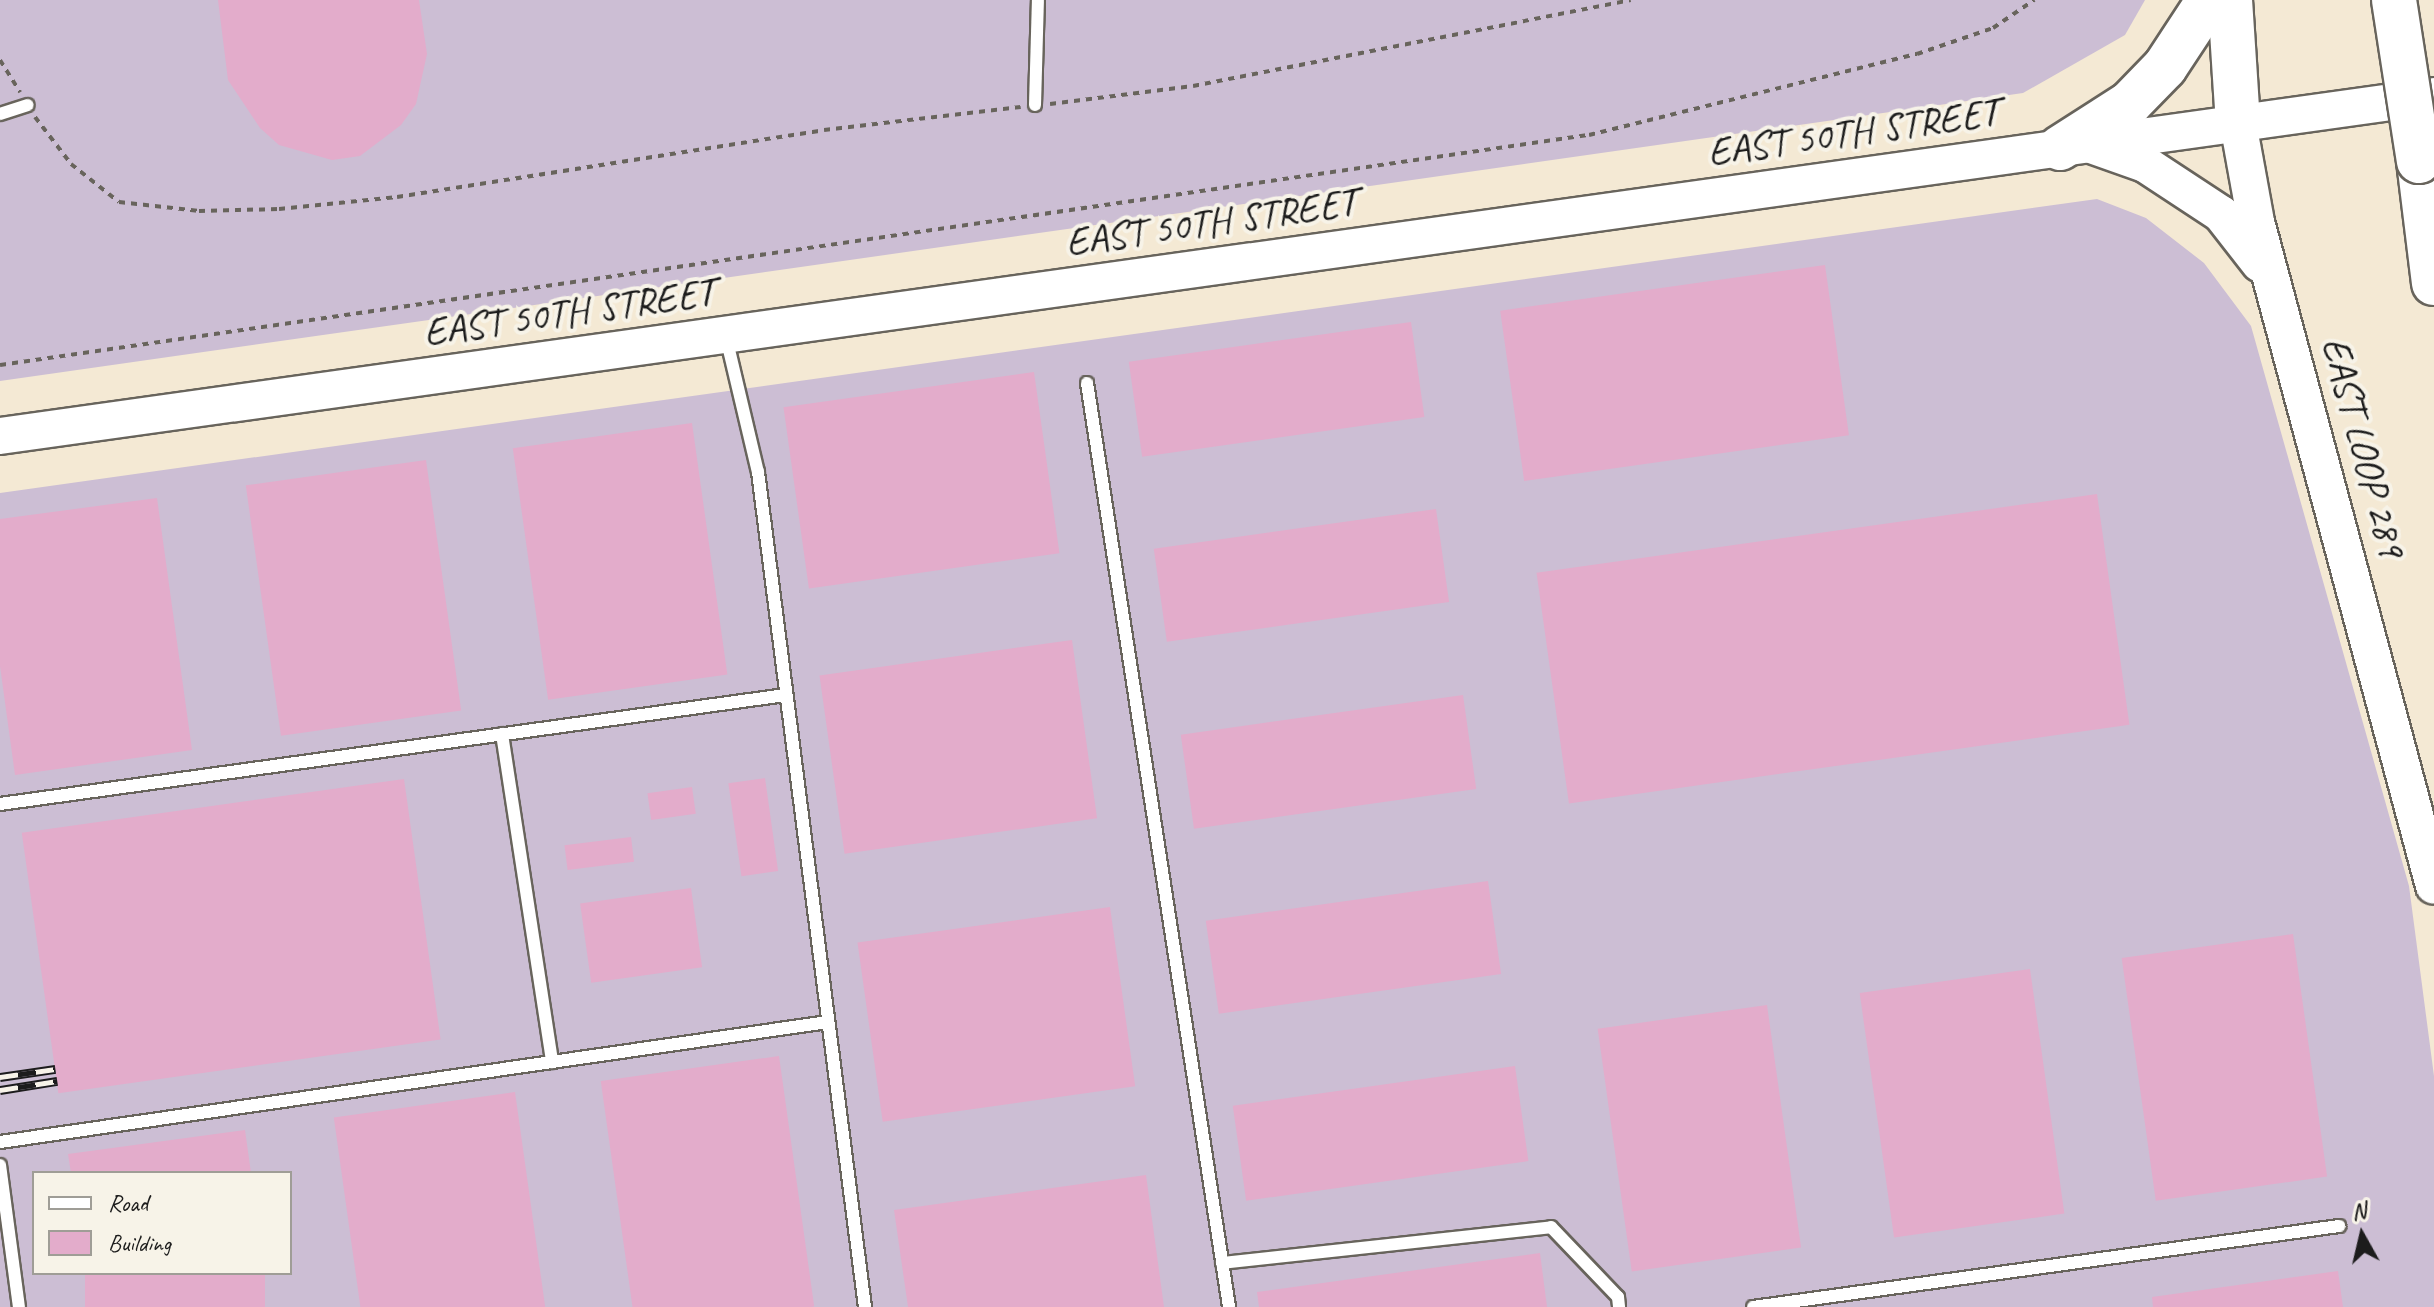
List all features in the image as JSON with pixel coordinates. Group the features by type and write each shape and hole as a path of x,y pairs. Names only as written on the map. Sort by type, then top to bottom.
{"highway":[{"path":"2074,146 2130,103 2165,67 2209,0"},
{"path":"2230,0 2238,123"},
{"path":"2394,0 2434,283"}],"main road":[{"name":"EAST 50TH STREET","path":"0,436 2434,96"},
{"name":"EAST LOOP 289","path":"2238,123 2256,222 2279,298 2434,886"},
{"path":"2074,146 2145,164 2221,214 2249,245 2279,298"}],"lane":[{"path":"1035,105 1038,0"},
{"path":"0,114 28,105"},
{"path":"725,334 758,472 865,1307"},
{"path":"1087,383 1229,1307"},
{"path":"0,804 786,695"},
{"path":"502,734 552,1062"},
{"path":"0,1142 828,1022"},
{"path":"0,1165 19,1307"},
{"path":"1753,1307 2339,1226"},
{"path":"1222,1263 1551,1227 1618,1297 1619,1307"}],"path":[{"path":"0,60 54,144 95,187 119,202 199,211 279,209 397,197 824,130 1193,86 1631,0"},
{"path":"0,365 1589,135 1917,54 1993,28 2034,0"}],"shaded area":[{"path":"0,0 2145,0 2125,35 2023,93 0,381"},
{"path":"2097,199 2146,218 2204,263 2251,326 2409,886 2434,1076 2434,1307 0,1307 0,493"}],"building":[{"path":"218,0 419,0 427,54 416,104 401,125 360,156 332,160 279,145 260,128 228,80"},
{"path":"1825,265 1849,435 1524,481 1500,311"},
{"path":"1411,322 1424,417 1142,457 1129,362"},
{"path":"1034,372 1059,553 809,588 783,407"},
{"path":"692,423 727,675 548,700 513,448"},
{"path":"426,460 461,711 281,736 246,485"},
{"path":"2097,494 2129,725 1569,804 1537,573"},
{"path":"157,498 192,750 15,775 0,666 0,519"},
{"path":"1436,509 1449,602 1167,642 1154,549"},
{"path":"1072,640 1097,818 845,854 819,675"},
{"path":"1463,695 1476,789 1194,829 1181,735"},
{"path":"765,778 778,871 741,876 728,783"},
{"path":"404,779 441,1039 58,1093 22,833"},
{"path":"692,787 696,814 651,820 647,793"},
{"path":"631,837 634,862 568,870 564,845"},
{"path":"1488,881 1501,974 1219,1014 1206,921"},
{"path":"691,888 702,967 591,983 580,904"},
{"path":"1110,907 1135,1086 883,1122 857,942"},
{"path":"2293,934 2327,1177 2156,1201 2122,958"},
{"path":"2030,969 2064,1214 1894,1238 1860,993"},
{"path":"1767,1005 1801,1248 1632,1271 1598,1029"},
{"path":"779,1056 814,1307 633,1307 601,1081"},
{"path":"1515,1066 1528,1161 1246,1201 1233,1106"},
{"path":"515,1092 545,1307 360,1307 334,1117"},
{"path":"245,1130 251,1171 71,1171 68,1154"},
{"path":"1146,1175 1164,1307 908,1307 894,1210"},
{"path":"1540,1253 1547,1307 1259,1307 1257,1292"},
{"path":"2338,1271 2343,1307 2153,1307 2152,1297"},
{"path":"85,1275 265,1275 265,1307 85,1307"}],"railway":[{"path":"0,1077 55,1069"},
{"path":"0,1090 57,1081"}]}
